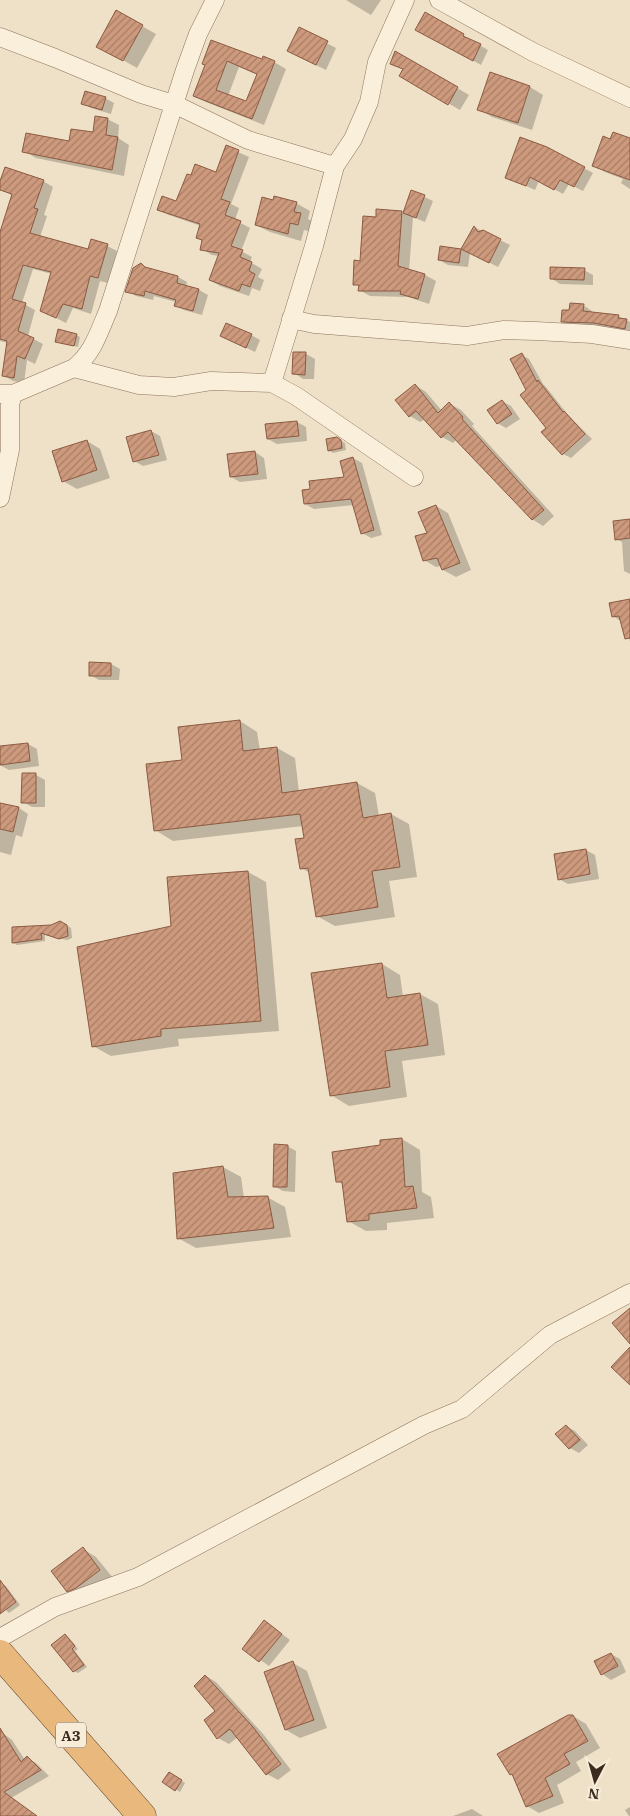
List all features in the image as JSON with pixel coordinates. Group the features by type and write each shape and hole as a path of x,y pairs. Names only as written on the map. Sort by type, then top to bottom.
{"highway":[{"name":"A3","path":"0,1654 142,1816"}],"street":[{"path":"0,498 10,450 10,405 7,394 74,368 82,362 92,349 108,311 198,34 215,0"},
{"path":"272,383 314,246 335,166 353,139 369,102 377,62 405,0"},
{"path":"439,0 533,52 630,98"},
{"path":"0,37 141,94 174,104 248,140 335,166"},
{"path":"291,319 314,324 467,336 504,330 520,330 592,334 630,340"},
{"path":"74,368 139,384 174,387 211,382 272,383 296,396 414,477"},
{"path":"0,1638 55,1607 138,1577 424,1425 462,1409 550,1335 630,1293"}],"building":[{"path":"116,10 143,25 123,61 96,47"},
{"path":"425,12 464,34 463,36 481,44 473,61 415,30"},
{"path":"299,27 328,41 316,65 287,51"},
{"path":"211,40 262,59 263,56 275,61 252,119 193,96 205,65 202,64","holes":["227,61 257,74 246,101 216,90"]},
{"path":"395,51 458,87 448,105 399,76 403,69 390,64"},
{"path":"490,72 530,86 518,123 477,110"},
{"path":"85,91 106,97 102,110 81,104"},
{"path":"95,116 108,118 106,135 118,137 112,170 22,152 26,133 69,141 71,129 93,132"},
{"path":"613,132 630,138 630,180 592,166 603,136 610,139"},
{"path":"520,137 547,147 585,167 574,187 560,180 554,190 530,177 526,186 505,178"},
{"path":"226,145 239,150 221,199 230,202 225,215 241,221 231,246 243,250 240,257 252,262 249,271 255,274 250,287 242,284 239,291 209,280 219,253 200,250 202,240 196,238 200,224 157,210 162,196 176,201 187,174 191,175 195,164 216,172"},
{"path":"5,167 44,180 34,208 38,209 30,233 88,249 91,239 108,244 98,278 90,276 82,309 63,304 56,318 40,311 51,272 23,265 12,299 26,303 18,331 34,338 25,359 17,356 14,378 2,376 7,341 0,339 0,232 12,194 0,190 0,181"},
{"path":"411,190 425,195 416,218 403,213"},
{"path":"274,196 297,202 294,212 301,213 298,225 290,223 288,234 255,225 262,197 273,200"},
{"path":"376,209 402,211 398,266 425,274 418,299 400,294 401,291 358,291 359,285 353,285 354,260 360,261 363,216 376,217"},
{"path":"474,226 478,232 483,230 501,239 489,263 461,249"},
{"path":"440,246 461,249 459,263 438,260"},
{"path":"141,263 145,267 178,276 177,283 199,289 193,311 174,306 176,300 145,291 144,296 125,292 133,268"},
{"path":"550,267 585,268 584,280 550,279"},
{"path":"570,303 584,304 583,311 619,315 618,318 627,319 625,329 594,323 561,322 562,310 569,310"},
{"path":"226,323 252,334 246,348 220,336"},
{"path":"58,329 77,334 74,346 55,342"},
{"path":"293,352 306,352 305,375 292,374"},
{"path":"522,353 537,382 538,380 563,412 585,434 562,455 541,432 546,428 520,395 526,390 510,359"},
{"path":"415,384 438,413 449,402 544,510 532,520 448,432 441,438 416,411 409,417 395,400"},
{"path":"502,400 512,414 497,424 487,410"},
{"path":"297,421 299,436 267,439 265,424"},
{"path":"151,430 159,455 133,462 126,437"},
{"path":"337,437 341,440 342,448 328,451 326,439"},
{"path":"87,440 97,470 62,482 52,451"},
{"path":"255,451 258,474 230,477 227,454"},
{"path":"353,457 374,530 361,534 351,499 304,504 302,490 310,489 309,481 344,477 340,461"},
{"path":"436,505 460,563 442,570 437,558 423,561 415,536 427,533 418,512"},
{"path":"630,519 630,538 615,540 613,521"},
{"path":"630,599 630,638 625,639 619,616 612,617 609,603"},
{"path":"89,662 111,663 111,676 89,676"},
{"path":"240,720 243,751 277,747 282,793 357,782 363,818 391,813 400,867 372,871 378,907 316,917 308,868 300,869 295,839 304,838 300,814 154,831 146,764 182,760 178,727"},
{"path":"28,743 30,761 0,765 0,746"},
{"path":"22,773 36,773 36,803 21,803"},
{"path":"0,803 19,807 13,832 0,829"},
{"path":"586,849 590,874 558,880 554,854"},
{"path":"248,871 261,1021 161,1029 161,1036 92,1047 77,947 171,926 167,877"},
{"path":"60,921 67,925 68,936 59,939 41,933 42,939 12,943 12,927 51,925"},
{"path":"382,963 387,998 420,993 428,1045 385,1051 390,1087 330,1096 311,973"},
{"path":"402,1138 405,1187 413,1186 417,1208 369,1214 369,1220 347,1222 342,1182 336,1182 332,1152 380,1145 380,1140"},
{"path":"274,1144 288,1145 287,1187 273,1187"},
{"path":"223,1166 228,1197 268,1196 274,1228 177,1239 173,1173"},
{"path":"630,1308 630,1344 612,1323"},
{"path":"630,1347 630,1385 611,1367"},
{"path":"566,1425 580,1440 569,1449 555,1434"},
{"path":"83,1547 100,1570 76,1588 67,1592 51,1571"},
{"path":"0,1580 16,1602 0,1614"},
{"path":"264,1620 282,1634 259,1662 242,1649"},
{"path":"65,1634 75,1646 72,1649 84,1665 73,1672 51,1645"},
{"path":"611,1653 618,1666 601,1675 594,1661"},
{"path":"293,1661 314,1720 285,1730 264,1672"},
{"path":"205,1675 253,1727 281,1764 266,1775 230,1729 217,1739 204,1720 215,1711 194,1686"},
{"path":"568,1715 573,1715 588,1741 564,1754 570,1764 545,1778 553,1796 526,1807 512,1774 510,1775 497,1754"},
{"path":"0,1728 21,1762 27,1756 41,1770 4,1792 37,1816 0,1816"},
{"path":"169,1772 182,1780 175,1791 162,1782"}]}
